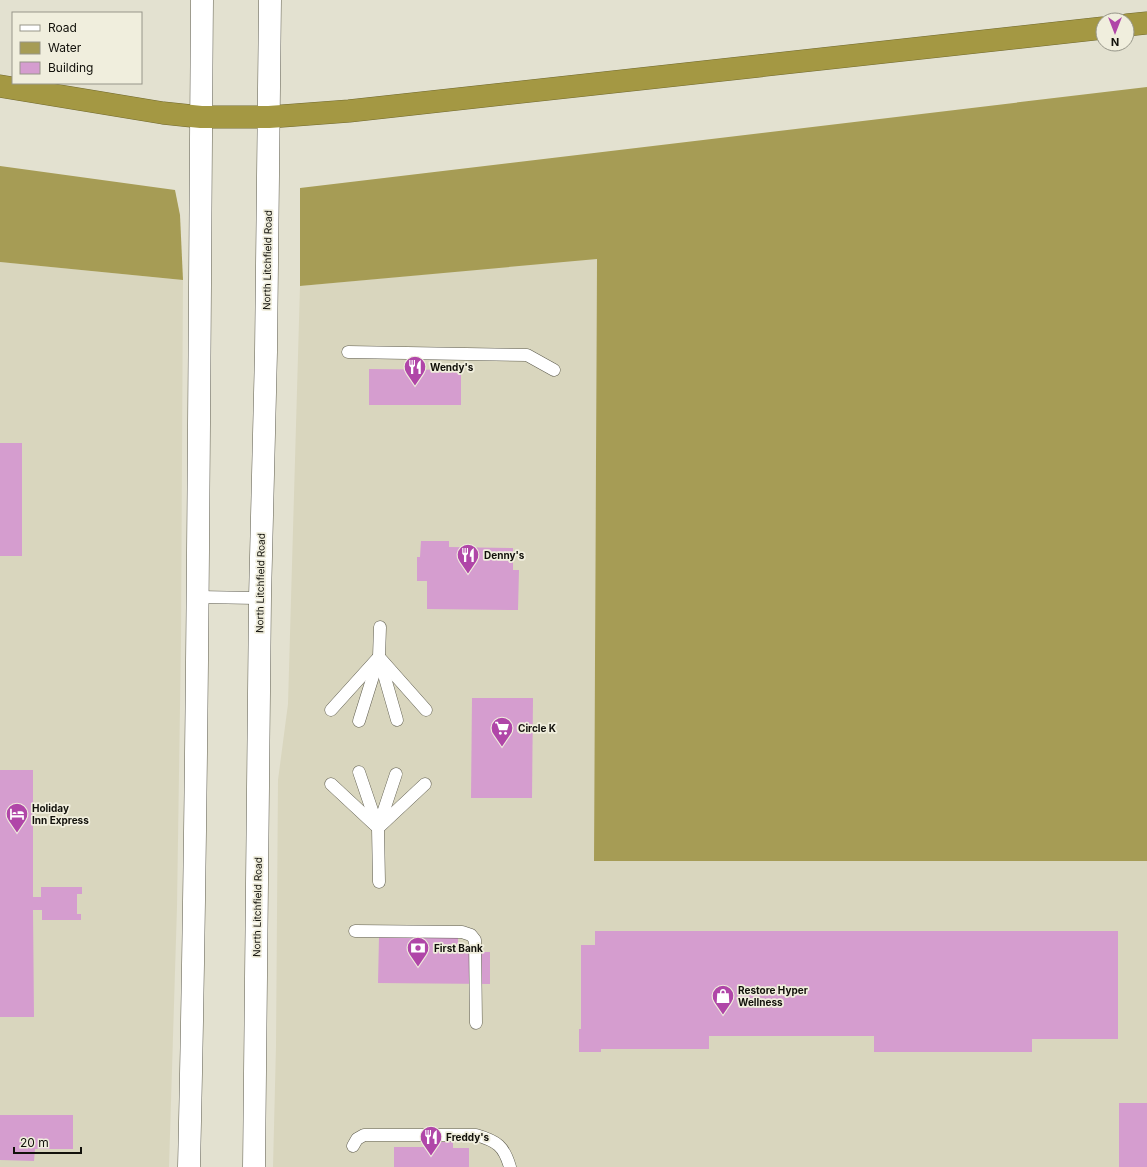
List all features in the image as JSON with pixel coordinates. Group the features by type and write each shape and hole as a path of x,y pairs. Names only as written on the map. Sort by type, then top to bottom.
{"highway":[{"path":"1135,24 1147,23"},
{"path":"0,86 163,113 201,117 269,117 349,111 1095,29"}],"main road":[{"path":"189,1167 199,597 202,0"},
{"name":"North Litchfield Road","path":"254,1167 260,598 266,352 270,0"}],"lane":[{"path":"348,352 527,355 554,370"},
{"path":"199,597 260,598"},
{"path":"359,721 379,657 380,628"},
{"path":"379,657 426,710"},
{"path":"331,710 379,657"},
{"path":"379,657 397,720"},
{"path":"359,772 378,828 379,882"},
{"path":"378,828 396,774"},
{"path":"331,784 378,828"},
{"path":"378,828 425,784"},
{"path":"355,931 462,932 471,935 475,940 476,1023"},
{"path":"353,1146 357,1138 364,1135 476,1135 491,1139 503,1149 510,1167"}],"shaded area":[{"path":"597,258 594,861 1147,861 1147,1167 273,1167 276,1046 278,780 288,704 300,286"},
{"path":"0,262 183,280 181,641 177,907 169,1167 0,1167"}],"water":[{"path":"1147,87 1147,861 594,861 597,259 300,286 300,188"},
{"path":"0,166 175,190 180,215 183,280 0,262"}],"building":[{"name":"Wendy's","path":"369,369 461,370 461,405 369,405"},
{"path":"0,443 22,443 22,556 0,556"},
{"name":"Denny's","path":"421,541 449,541 449,547 513,548 513,570 519,570 518,610 427,609 427,581 417,581 417,557 420,557"},
{"name":"Circle K","path":"472,698 533,698 532,798 471,798"},
{"name":"Holiday Inn Express","path":"0,770 33,770 33,897 41,897 41,887 82,887 82,894 77,894 77,914 81,914 81,920 42,920 42,910 33,910 34,1017 0,1017"},
{"path":"595,931 1118,931 1118,1039 1032,1039 1032,1052 874,1052 874,1036 709,1036 709,1049 601,1049 601,1052 579,1052 579,1029 581,1029 581,945 595,945"},
{"name":"First Bank","path":"379,937 458,938 458,952 490,952 490,984 378,983"},
{"path":"1119,1103 1147,1103 1147,1167 1119,1167"},
{"path":"0,1115 73,1115 73,1149 35,1149 34,1161 0,1160"},
{"name":"Freddy's","path":"438,1142 453,1142 453,1148 469,1148 469,1167 394,1167 394,1147 438,1147"}],"place":[{"name":"Wendy's","path":"415,386"},
{"name":"Denny's","path":"468,574"},
{"name":"Circle K","path":"502,748"},
{"name":"Holiday Inn Express","path":"17,834"},
{"name":"First Bank","path":"418,968"},
{"name":"Restore Hyper Wellness","path":"723,1016"},
{"name":"Freddy's","path":"431,1156"}]}
